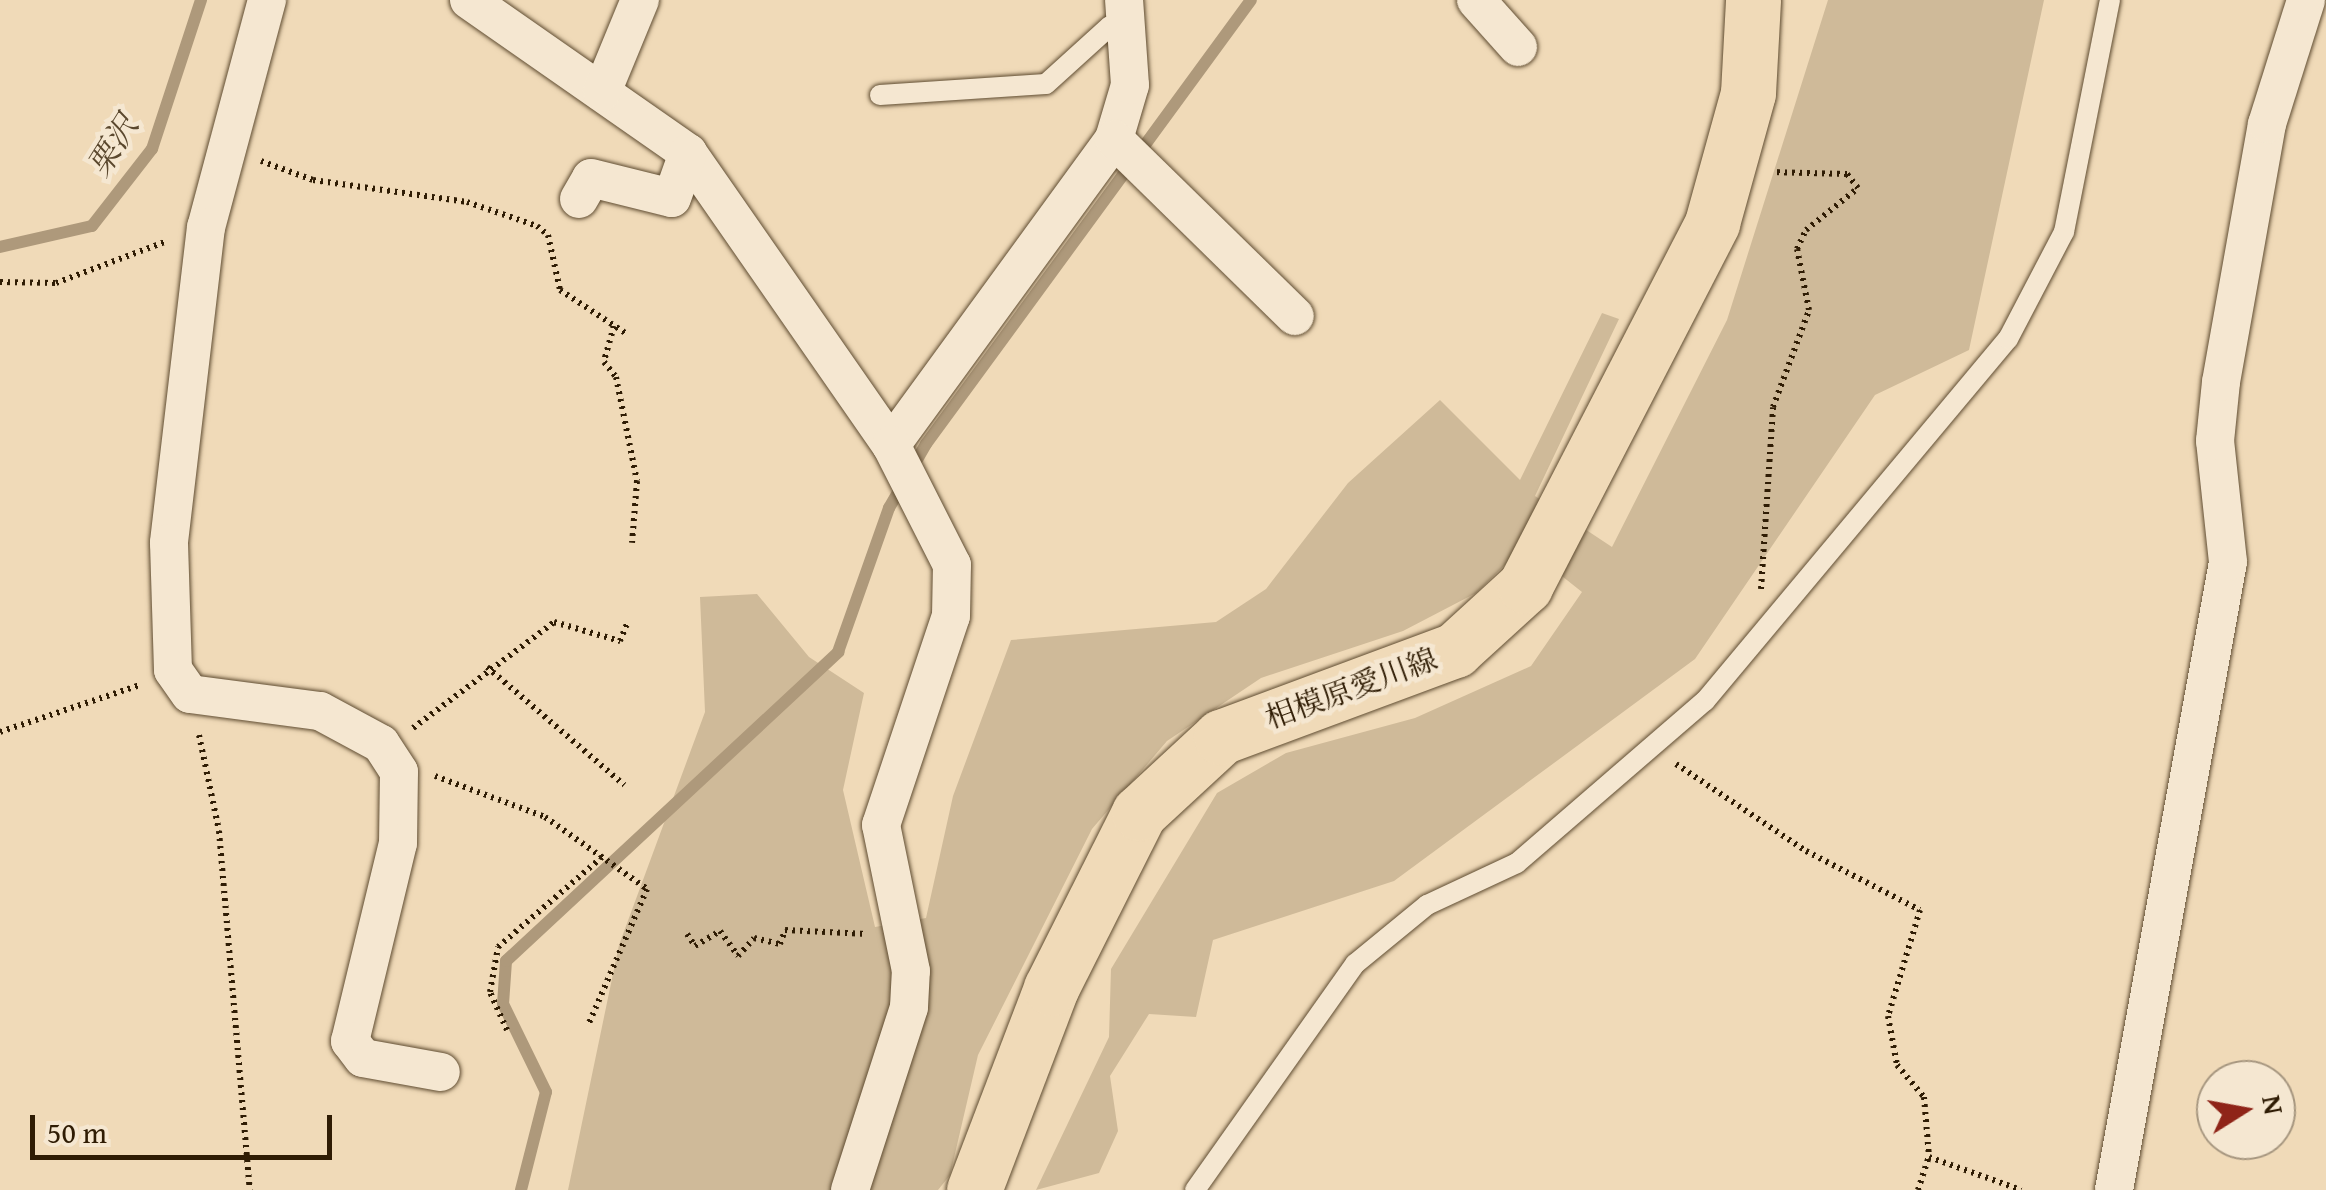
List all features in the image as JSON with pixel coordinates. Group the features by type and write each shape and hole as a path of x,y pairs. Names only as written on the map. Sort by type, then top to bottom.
{"main road":[{"name":"相模原愛川線","path":"974,1190 1051,988 1139,813 1221,737 1429,662 1505,608 1550,540 1732,167 1752,0"}],"street":[{"path":"266,0 206,227 169,543 181,682 336,716 392,760 398,842 350,1041 363,1058 442,1072"},
{"path":"469,0 688,154 891,445 952,566 950,616 881,825 904,933 909,1007 850,1190"},
{"path":"602,92 640,0"},
{"path":"1476,0 1518,47"},
{"path":"2114,1190 2228,562 2215,441 2221,382 2268,124 2306,0"},
{"path":"891,445 1114,139 1130,85 1126,11"},
{"path":"1114,139 1295,316"},
{"path":"579,199 591,178 672,198 688,154"}],"lane":[{"path":"1195,1190 1355,964 1426,905 1517,863 1650,747 1758,644 1961,399 2032,296 2064,232 2110,0"},
{"path":"880,95 1046,84 1126,11"}],"path":[{"path":"226,149 312,180 467,202 537,226 548,235 560,290 627,334"},
{"path":"1732,167 1846,174 1858,188 1806,230 1798,249 1809,310 1773,407 1758,644"},
{"path":"0,282 56,284 206,227"},
{"path":"614,326 604,362 616,377 637,481 632,543"},
{"path":"588,1023 646,889 545,817 392,760 487,667 554,622 620,641 626,624"},
{"path":"487,667 624,784"},
{"path":"0,732 181,682 219,831 250,1190"},
{"path":"1650,747 1806,851 1920,910 1888,1016 1897,1066 1924,1097 1929,1157 1918,1190"},
{"path":"507,1030 490,992 498,947 602,857"},
{"path":"688,934 695,946 720,931 738,956 754,938 780,944 784,930 904,933"},
{"path":"1929,1157 2020,1190"}],"shaded area":[{"path":"1828,0 2044,0 1969,350 1875,395 1695,659 1394,881 1213,940 1196,1017 1149,1014 1110,1076 1118,1131 1099,1173 1036,1190 1109,1037 1111,969 1217,793 1286,753 1415,718 1531,666 1582,592 1524,546 1476,593 1403,631 1261,678 1167,741 1092,829 978,1055 950,1175 938,1190 568,1190 619,945 705,712 700,597 757,594 809,657 864,693 843,790 875,927 926,918 953,796 1011,640 1216,622 1266,589 1348,483 1440,400 1520,480 1602,313 1619,319 1535,496 1612,547 1727,320"}],"waterway":[{"name":"栗沢","path":"0,247 92,226 152,149 201,0"},
{"path":"521,1190 546,1092 503,1004 506,961 838,652 889,508 926,444 1251,0"}]}
